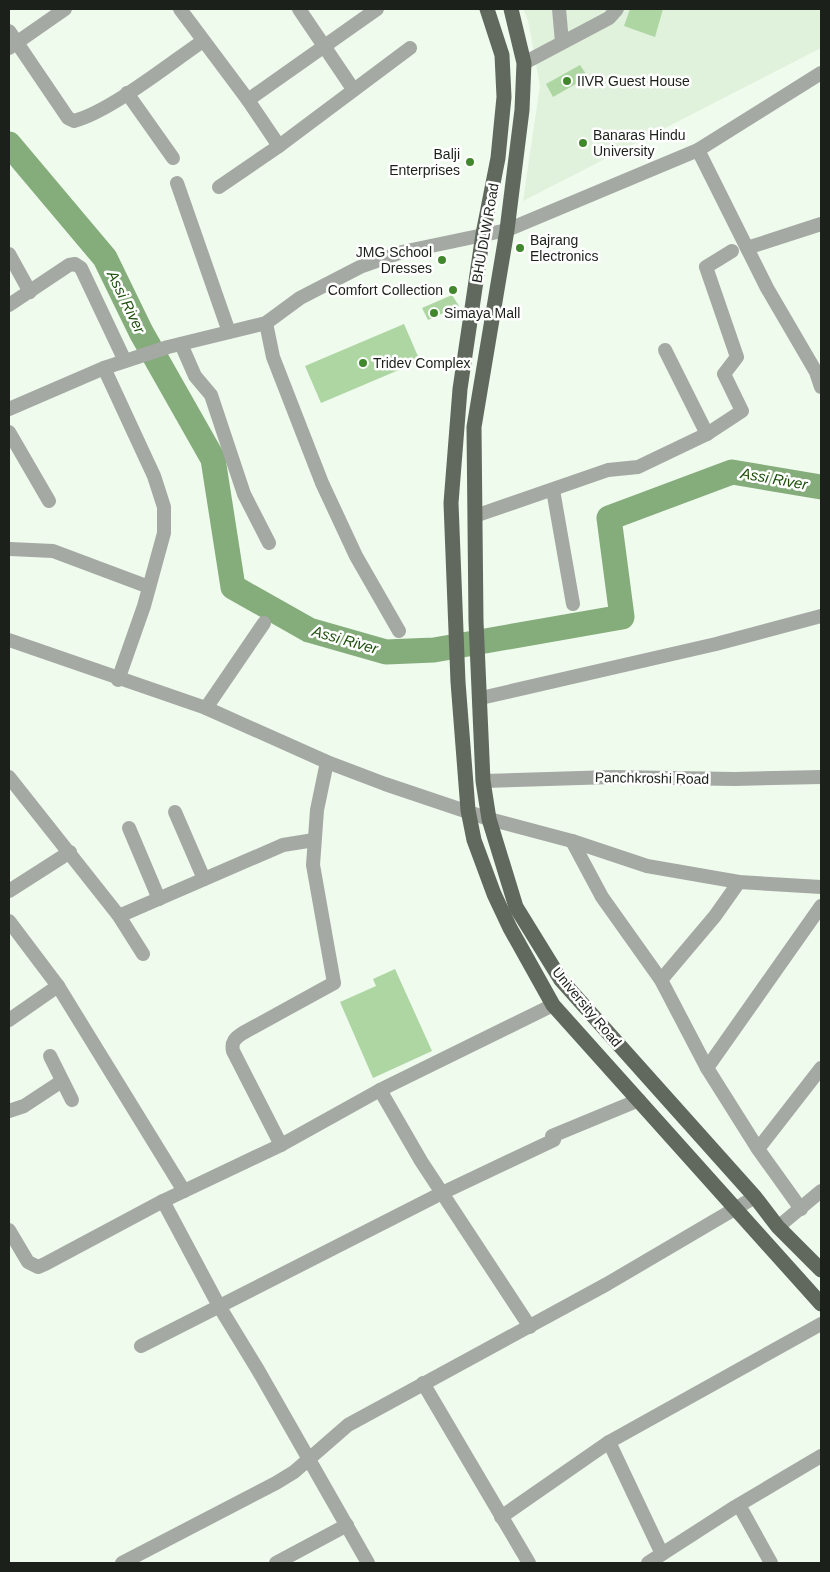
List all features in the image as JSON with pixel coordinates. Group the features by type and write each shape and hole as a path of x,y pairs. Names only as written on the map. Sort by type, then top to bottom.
{"main road":[{"name":"BHU DLW Road","path":"487,9 502,55 504,97 498,158 483,234 454,444 451,503 458,682 468,810 474,840 494,894 527,962 553,1005 821,1304"},
{"name":"BHU DLW Road","path":"476,621 474,427 506,230 522,110 524,63 511,9"},
{"name":"University Road","path":"476,621 480,675 483,782 489,819 516,907 561,980 755,1197 778,1227 821,1270"}],"street":[{"path":"65,9 11,41 68,118 74,121 83,119 127,93 202,41"},
{"path":"180,9 202,41 248,100 279,146"},
{"path":"299,9 353,89"},
{"path":"248,100 378,9"},
{"path":"559,9 562,42"},
{"path":"524,63 609,18 617,9"},
{"path":"219,187 279,146 410,48"},
{"path":"9,409 124,361 174,346 266,323 300,298 360,267 402,252 506,230 698,150 821,73"},
{"path":"127,93 173,158"},
{"path":"698,150 747,248 818,371 821,387"},
{"path":"177,183 229,332"},
{"path":"747,248 821,224"},
{"path":"475,516 608,470 638,467 707,434 742,411 724,374 737,357 706,267 732,251"},
{"path":"9,254 30,292"},
{"path":"9,305 69,265 75,264 81,268 124,361"},
{"path":"266,323 273,357 322,482 356,556 399,631"},
{"path":"174,346 211,395 244,494 269,543"},
{"path":"665,350 707,434"},
{"path":"104,368 154,476 164,507 164,533 149,587 118,680"},
{"path":"9,432 49,501"},
{"path":"553,490 574,604"},
{"path":"10,549 53,550 149,587"},
{"path":"480,698 716,644 821,616"},
{"path":"206,708 264,623"},
{"path":"9,640 118,680 206,708 327,762 385,784 468,810 489,819 572,841 647,866 739,882 821,887"},
{"path":"280,1145 233,1052 232,1044 235,1038 243,1033 334,983 316,896 313,865 317,810 327,762"},
{"path":"9,777 119,916 143,954"},
{"name":"Panchkroshi Road","path":"483,782 612,777 735,780 821,777"},
{"path":"175,812 204,879"},
{"path":"129,828 159,899"},
{"path":"119,916 283,845 314,840"},
{"path":"572,841 602,897 661,980 707,1068 758,1150 801,1209"},
{"path":"9,891 70,852"},
{"path":"661,980 715,916 739,882"},
{"path":"707,1068 821,906"},
{"path":"9,921 58,986 184,1191"},
{"path":"9,1020 58,986"},
{"path":"9,1230 28,1262 38,1267 163,1201 280,1145 380,1090 553,1005"},
{"path":"50,1056 72,1100"},
{"path":"758,1150 821,1068"},
{"path":"9,1111 24,1106 62,1081"},
{"path":"380,1090 442,1193 530,1327"},
{"path":"141,1346 553,1138 639,1100"},
{"path":"778,1227 821,1191"},
{"path":"122,1563 276,1483 309,1458 348,1424 422,1382 530,1327 755,1197"},
{"path":"163,1201 219,1306 309,1458 368,1563"},
{"path":"501,1517 609,1442 821,1324"},
{"path":"422,1382 529,1563"},
{"path":"609,1442 662,1554"},
{"path":"648,1563 821,1456"},
{"path":"739,1505 771,1563"},
{"path":"276,1563 347,1525"}],"shaded area":[{"name":"Banaras Hindu University","path":"523,9 821,9 821,48 523,201 540,86 528,20"}],"building":[{"path":"630,9 663,9 655,37 624,26"},
{"name":"IIVR Guest House","path":"580,65 588,77 553,97 546,84"},
{"name":"Simaya Mall","path":"452,295 459,306 428,320 422,308"},
{"name":"Tridev Complex","path":"404,324 420,361 321,403 305,366"},
{"path":"395,969 432,1051 373,1078 340,1002 376,986 373,979"}],"waterway":[{"name":"Assi River","path":"9,144 105,258 141,332 213,459 233,587 309,630 386,652 434,650 622,617 609,518 732,472 821,487"}],"place":[{"name":"IIVR Guest House","path":"567,81"},
{"name":"Banaras Hindu University","path":"583,143"},
{"name":"Balji Enterprises","path":"470,162"},
{"name":"Bajrang Electronics","path":"520,248"},
{"name":"JMG School Dresses","path":"442,260"},
{"name":"Comfort Collection","path":"453,290"},
{"name":"Simaya Mall","path":"434,313"},
{"name":"Tridev Complex","path":"363,363"}]}
